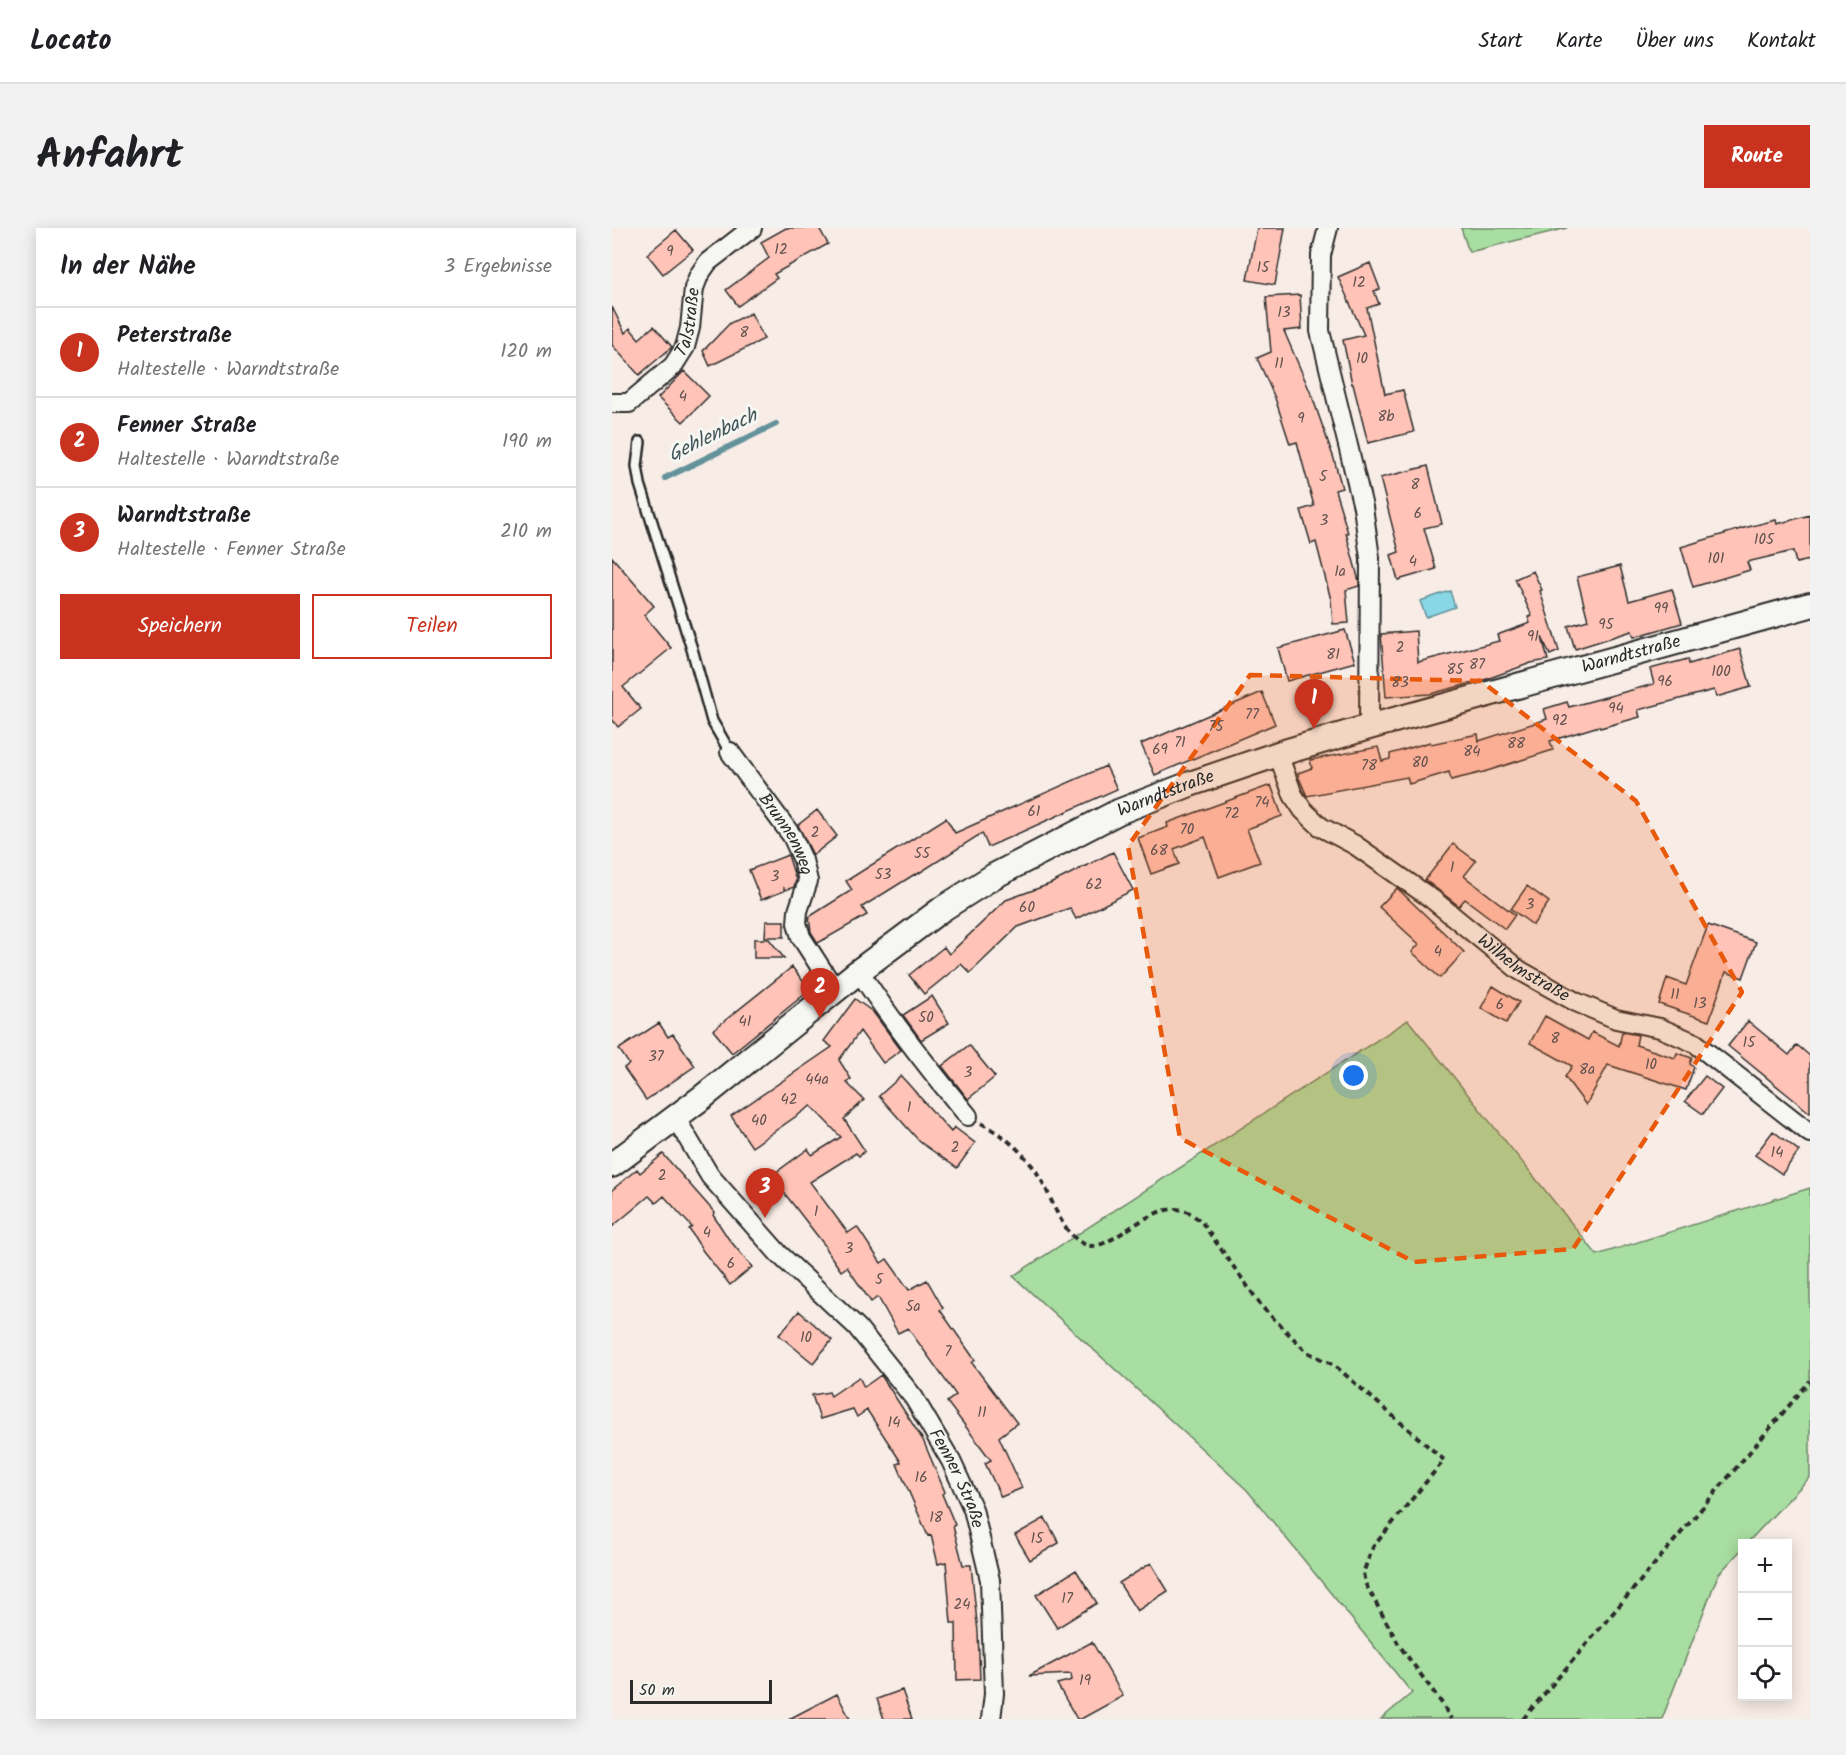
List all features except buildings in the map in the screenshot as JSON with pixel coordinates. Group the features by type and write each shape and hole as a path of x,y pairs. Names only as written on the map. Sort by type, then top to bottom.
{"main road":[{"name":"Warndtstraße","path":"612,1165 859,971 950,904 994,876 1118,812 1278,754 1810,605"}],"street":[{"name":"Talstraße","path":"612,403 629,403 673,366 685,347 690,328 694,288 699,274 715,256 752,228"},
{"path":"1328,228 1321,255 1320,331 1363,507 1371,558 1369,727"},
{"name":"Brunnenweg","path":"730,752 792,836 803,860 808,881 798,911 797,923 801,937 835,990"},
{"name":"Wilhelmstraße","path":"1278,754 1293,795 1303,810 1321,827 1354,845 1432,899 1519,970 1576,1002 1616,1019 1660,1028 1695,1044 1810,1133"},
{"path":"859,971 934,1075 968,1116"},
{"name":"Fenner Straße","path":"675,1117 710,1176 779,1254 857,1327 914,1398 951,1461 973,1509 990,1580 994,1694 991,1719"}],"lane":[{"path":"640,442 637,466 640,484 712,721 730,752"}],"path":[{"path":"968,1116 991,1128 1016,1147 1039,1177 1052,1205 1067,1229 1072,1236 1086,1246 1098,1245 1114,1239 1136,1223 1154,1214 1172,1209 1186,1211 1201,1221 1263,1308 1306,1352 1334,1365 1444,1460 1373,1547 1363,1573 1365,1583 1399,1645 1451,1719"},
{"path":"1524,1719 1810,1381"}],"highlighted area":[{"path":"1250,675 1481,681 1636,801 1742,992 1573,1249 1414,1262 1180,1138 1128,846"}],"green space":[{"path":"1461,228 1567,228 1469,252"},
{"path":"1408,1020 1597,1255 1810,1188 1810,1477 1751,1539 1738,1539 1738,1553 1718,1575 1662,1719 1381,1719 1412,1693 1247,1490 1013,1276"}],"water":[{"path":"1450,591 1455,607 1426,617 1420,601"}],"waterway":[{"name":"Gehlenbach","path":"665,478 776,424"}],"place":[{"name":"Peterstraße","path":"1314,729"},
{"name":"Fenner Straße","path":"820,1018"},
{"name":"Warndtstraße","path":"765,1218"}]}
